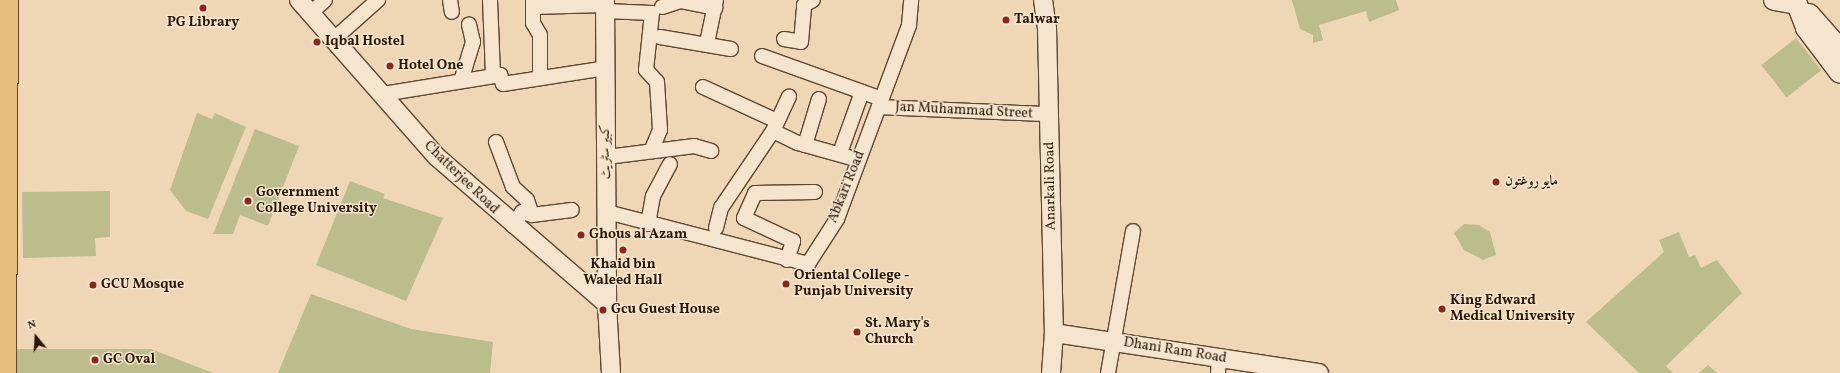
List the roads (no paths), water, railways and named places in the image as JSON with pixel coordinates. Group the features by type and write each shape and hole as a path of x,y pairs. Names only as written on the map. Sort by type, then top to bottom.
{"main road":[{"path":"5,373 4,129 7,0"},
{"path":"1774,0 1800,4 1816,20 1840,49"},
{"path":"1800,4 1806,28 1840,73"}],"street":[{"name":"Chatterjee Road","path":"299,0 383,94 436,157 513,226 607,304"},
{"path":"311,13 325,0"},
{"path":"334,39 378,0"},
{"path":"490,0 493,76"},
{"path":"784,39 801,42 804,5 813,0"},
{"name":"Abkari Road","path":"607,212 787,260 808,264 837,219 909,25 911,0"},
{"name":"Anarkali Road","path":"1043,0 1049,114 1054,333 1051,373"},
{"path":"662,7 680,1 716,4 707,43"},
{"path":"540,78 540,34 533,23 533,3 605,5 652,13 646,70 657,82 660,130 651,152"},
{"name":"کبیر سٹریٹ","path":"605,5 607,304 611,373"},
{"path":"460,81 473,42 469,24"},
{"path":"660,37 707,43 731,49"},
{"name":"Jan Muhammad Street","path":"762,56 862,92 880,103 1049,114"},
{"path":"383,94 500,75 503,84 606,68"},
{"path":"703,87 775,126 805,145 840,153 859,160"},
{"path":"840,153 862,92"},
{"path":"716,228 720,208 775,126 789,97"},
{"path":"805,145 820,99"},
{"path":"496,142 513,187 527,200 532,215"},
{"path":"606,156 694,146 711,151"},
{"path":"648,224 653,196 670,164"},
{"path":"787,260 793,241 744,218 755,193 815,192"},
{"path":"513,226 522,212 532,215 572,210"},
{"path":"1108,373 1111,342 1133,231"},
{"name":"Dhani Ram Road","path":"1054,333 1111,342 1219,366 1318,373"}],"place":[{"name":"PG Library","path":"203,8"},
{"name":"Talwar","path":"1006,20"},
{"name":"Iqbal Hostel","path":"317,42"},
{"name":"Hotel One","path":"390,66"},
{"name":"مایو روغتون","path":"1496,182"},
{"name":"Government College University","path":"248,201"},
{"name":"Ghous al Azam","path":"581,235"},
{"name":"Khaid bin Waleed Hall","path":"623,250"},
{"name":"Oriental College - Punjab University","path":"786,284"},
{"name":"GCU Mosque","path":"93,285"},
{"name":"King Edward Medical University","path":"1442,309"},
{"name":"Gcu Guest House","path":"603,310"},
{"name":"St. Mary's Church","path":"857,332"},
{"name":"GC Oval","path":"95,360"}]}
